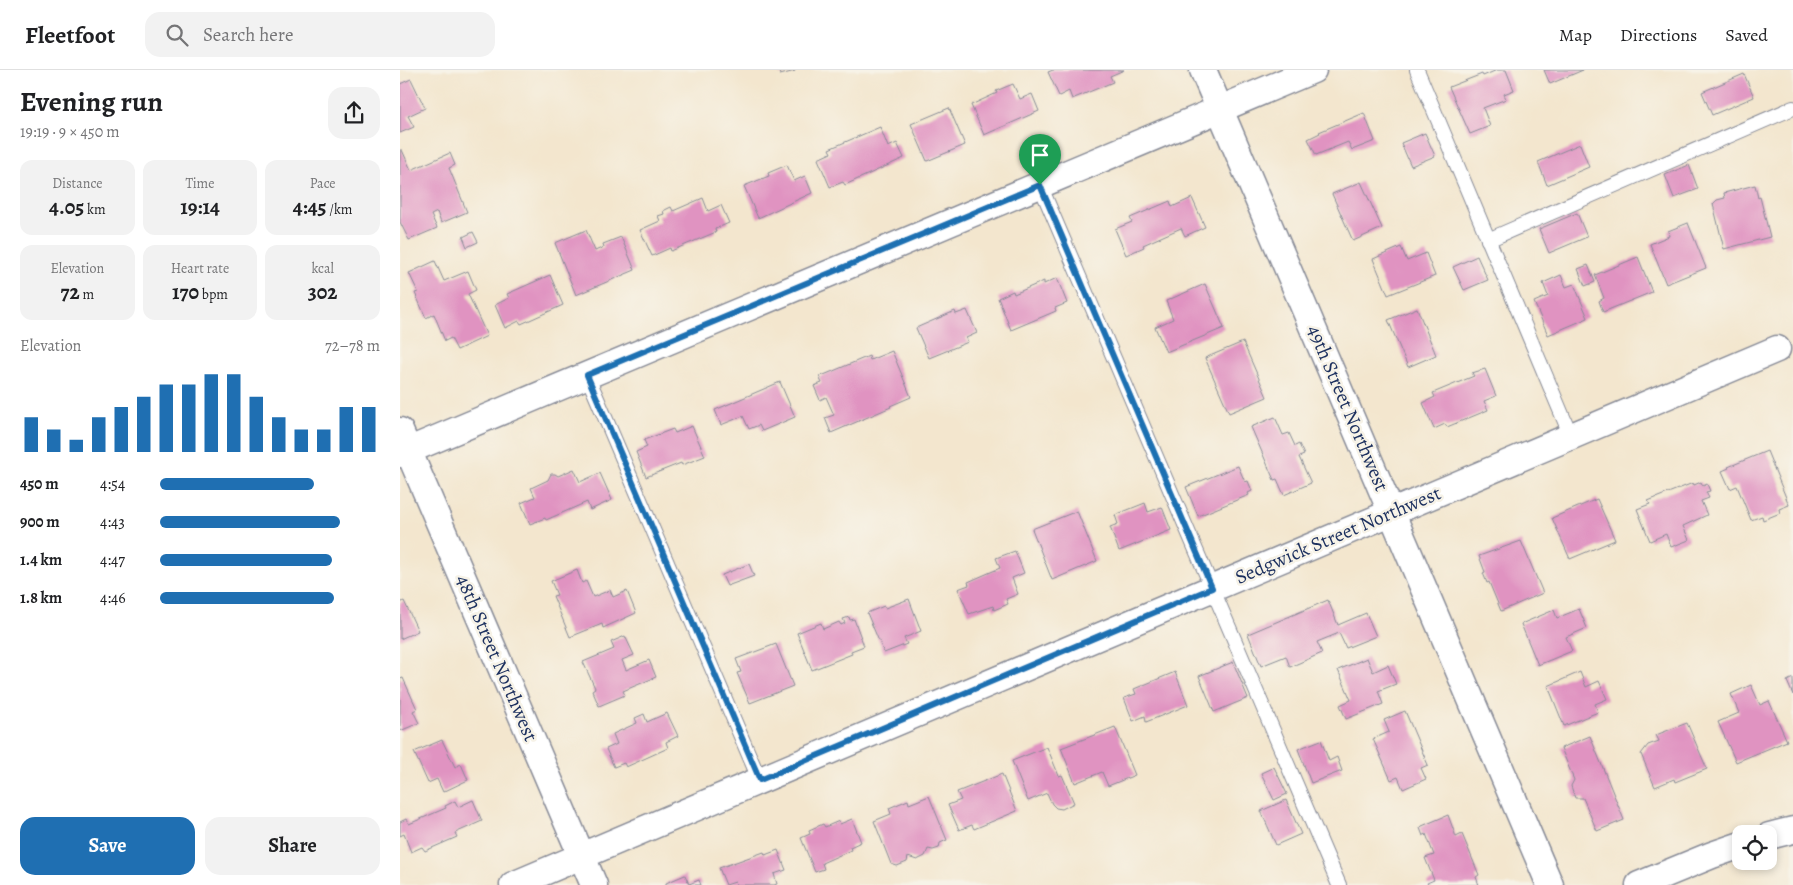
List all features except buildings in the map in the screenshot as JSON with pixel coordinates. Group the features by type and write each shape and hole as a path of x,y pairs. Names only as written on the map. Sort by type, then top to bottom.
{"street":[{"name":"49th Street Northwest","path":"1203,70 1550,885"},
{"path":"403,445 587,375 1313,70"},
{"name":"Sedgwick Street Northwest","path":"513,885 1777,349"},
{"name":"48th Street Northwest","path":"403,445 594,885"},
{"path":"1777,834 1793,830"},
{"path":"1639,885 1732,848"}],"lane":[{"path":"1417,70 1571,436"},
{"path":"1488,240 1793,108"},
{"path":"1040,185 1339,885"},
{"path":"587,375 760,780"}],"route":[{"path":"1040,185 1212,588 760,780 587,375 1040,185"}]}
